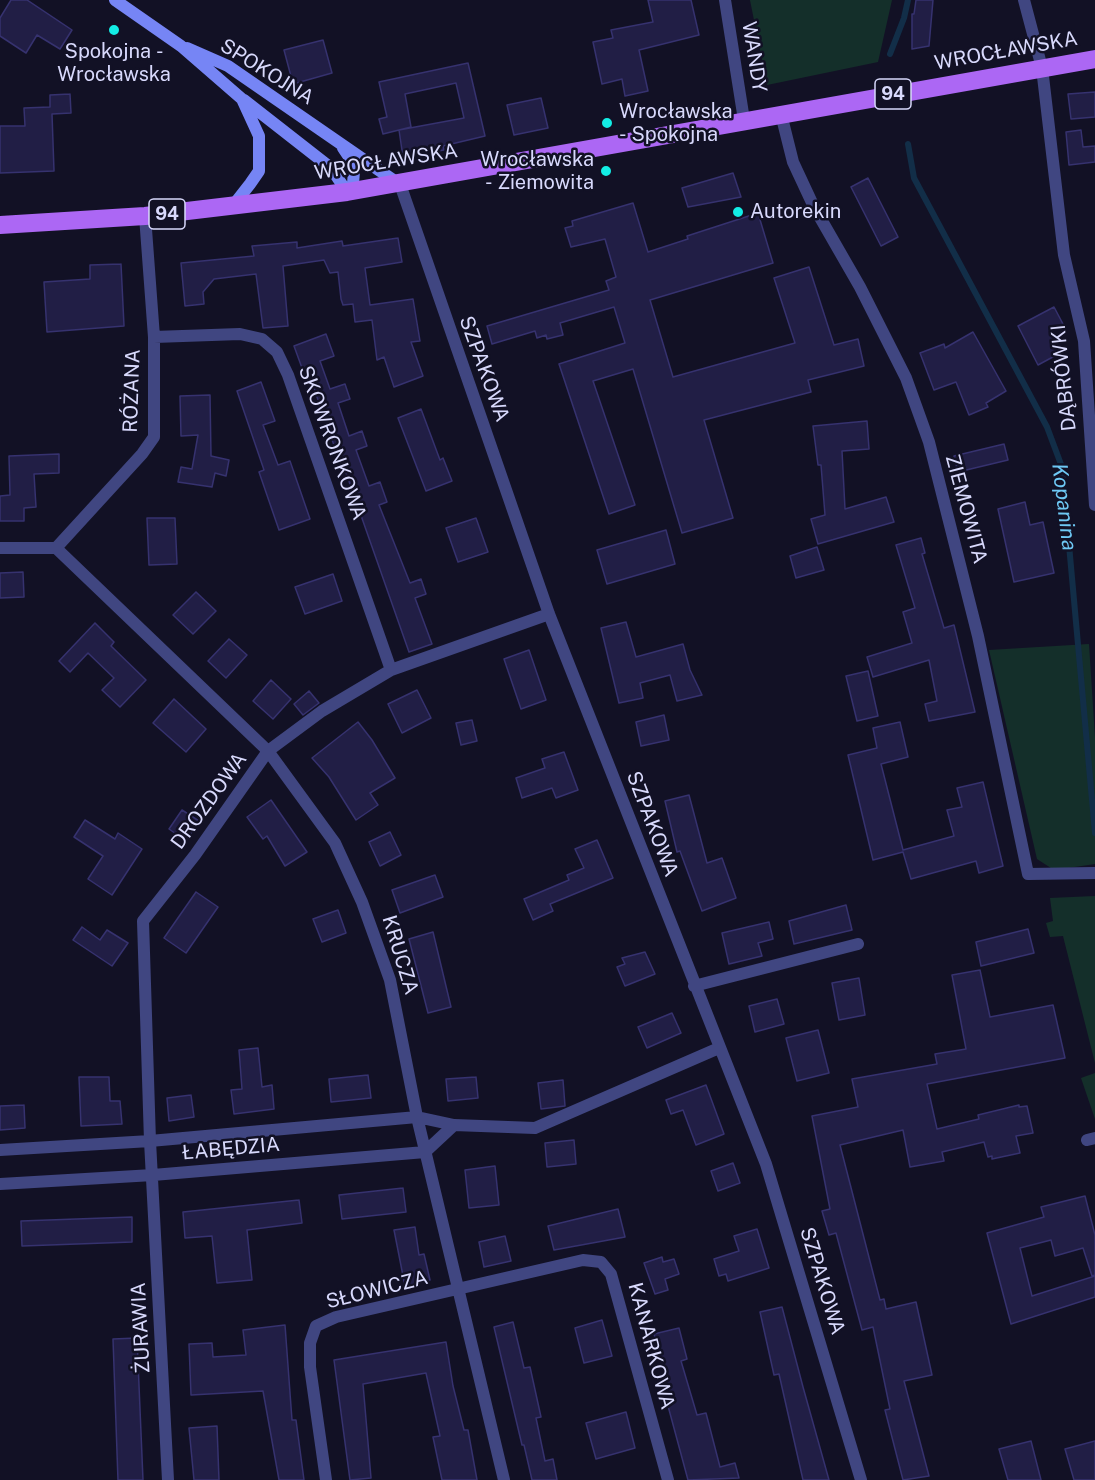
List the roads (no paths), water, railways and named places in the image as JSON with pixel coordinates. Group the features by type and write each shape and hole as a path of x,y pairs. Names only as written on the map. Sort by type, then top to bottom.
{"main road":[{"name":"WROCŁAWSKA","path":"0,225 145,216 232,207 400,184 744,120 1095,59"}],"street":[{"name":"SPOKOJNA","path":"115,0 180,46 242,99 331,168 347,192 353,184 354,165 344,149 331,136"},
{"name":"WANDY","path":"725,0 744,120"},
{"name":"DĄBRÓWKI","path":"1024,0 1042,68 1064,255 1084,341 1095,506"},
{"name":"SPOKOJNA","path":"180,46 228,66 400,184"},
{"name":"SPOKOJNA","path":"232,207 250,184 259,164 258,136 242,99"},
{"name":"ZIEMOWITA","path":"781,114 793,162 814,207 860,287 906,378 929,442 976,626 1028,874 1095,873"},
{"name":"SZPAKOWA","path":"400,184 549,614 718,1048 766,1164 861,1480"},
{"name":"RÓŻANA","path":"56,548 142,454 154,437 154,337 145,216"},
{"name":"SKOWRONKOWA","path":"154,337 240,334 262,339 277,352 288,375 391,670"},
{"path":"0,548 56,548"},
{"name":"KRUCZA","path":"56,548 268,751 335,843 362,902 390,980 417,1117 504,1480"},
{"name":"DROZDOWA","path":"153,1175 143,921 195,855 268,751 322,711 391,670 549,614"},
{"path":"694,986 858,944"},
{"name":"ŁABĘDZIA","path":"0,1150 150,1141 417,1117 454,1125 535,1128 718,1048"},
{"path":"425,1152 454,1125"},
{"name":"ŁABĘDZIA","path":"0,1184 153,1175 425,1152"},
{"name":"ŻURAWIA","path":"153,1175 168,1480"},
{"name":"KANARKOWA","path":"459,1290 583,1260 601,1262 611,1274 668,1480"},
{"name":"SŁOWICZA","path":"326,1480 310,1367 310,1343 316,1326 336,1317 459,1290"}],"waterway":[{"name":"Kopanina","path":"890,54 904,18 908,0"},
{"name":"Kopanina","path":"908,144 914,178 1047,427 1062,467 1095,833"}],"place":[{"name":"Spokojna - Wrocławska","path":"114,30"},
{"name":"Wrocławska - Spokojna","path":"607,123"},
{"name":"Wrocławska - Ziemowita","path":"606,171"},
{"name":"Autorekin","path":"738,212"}]}
